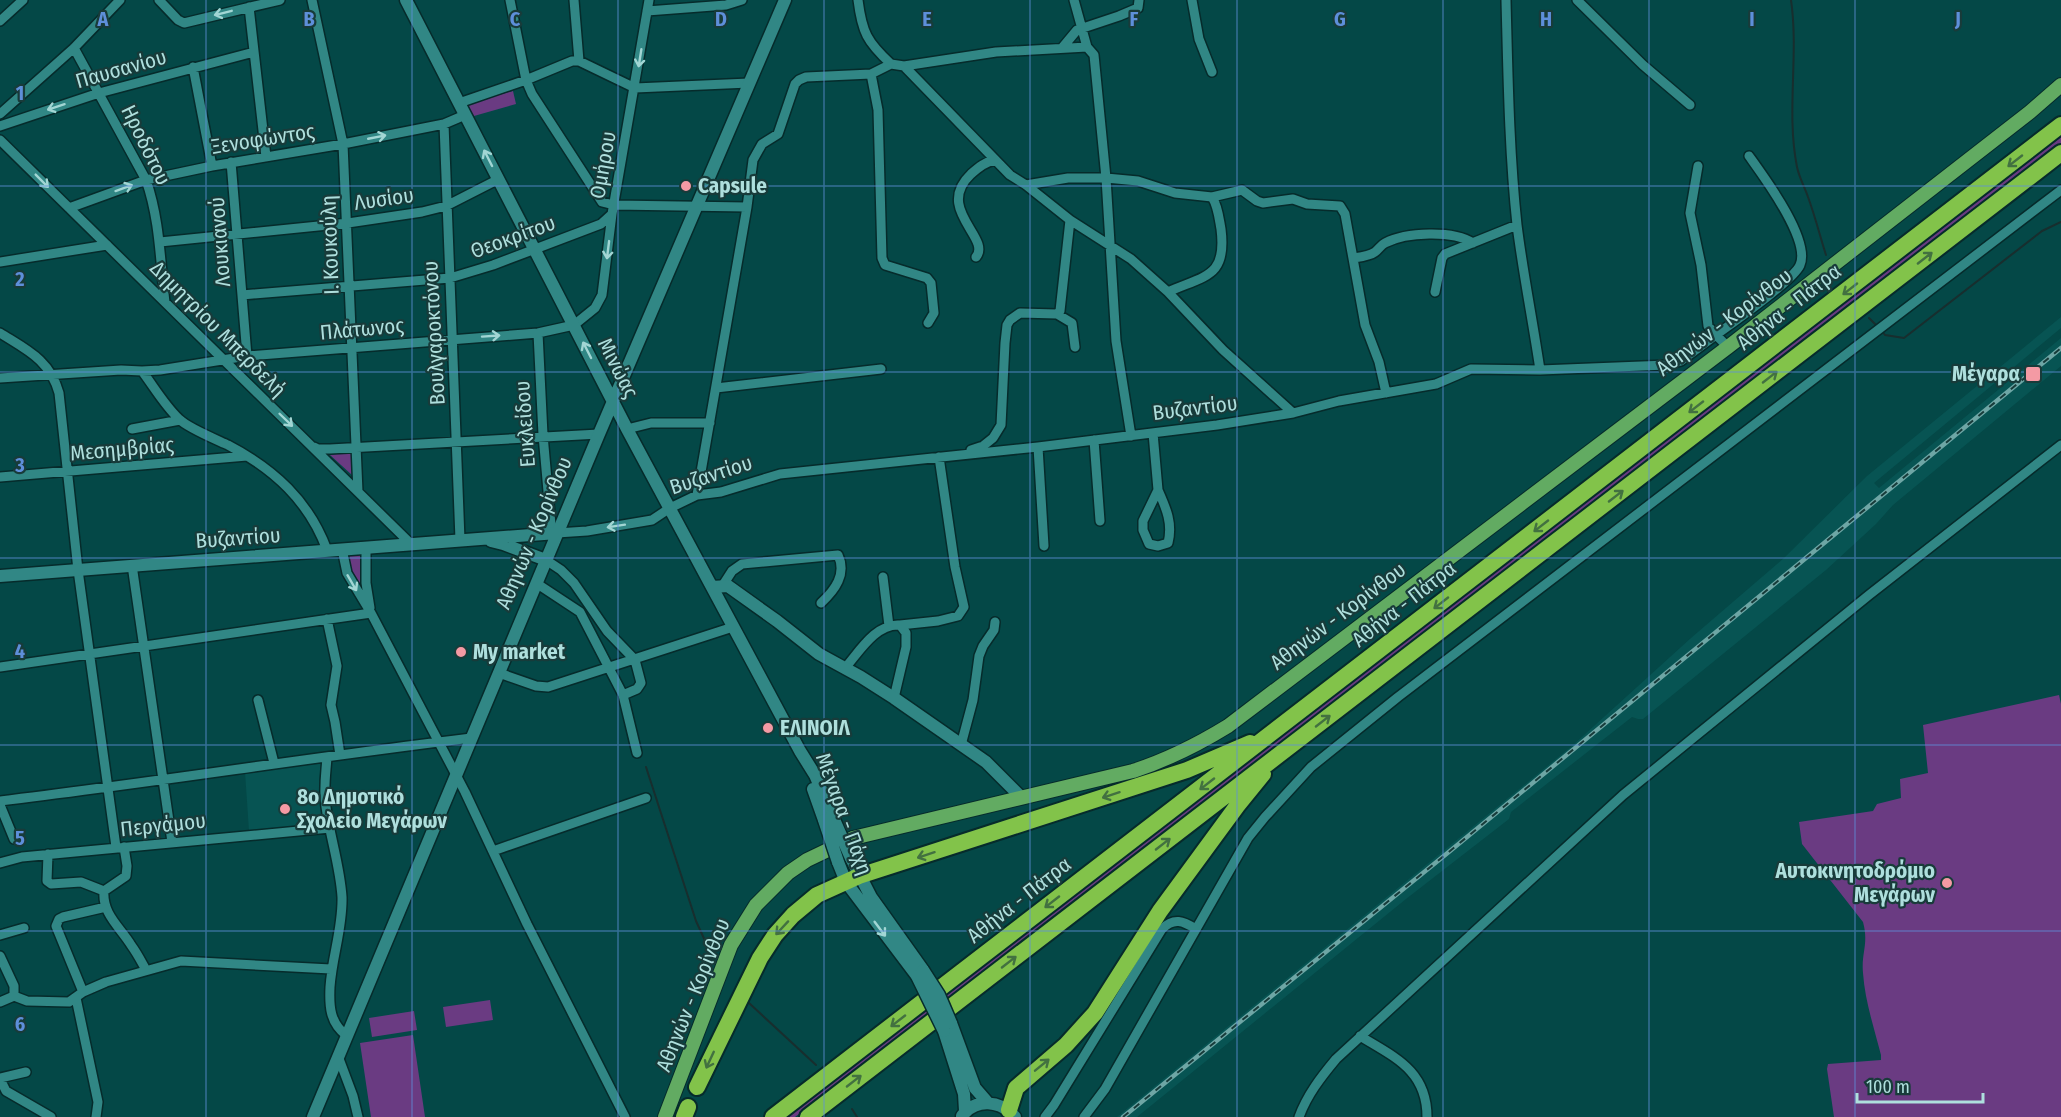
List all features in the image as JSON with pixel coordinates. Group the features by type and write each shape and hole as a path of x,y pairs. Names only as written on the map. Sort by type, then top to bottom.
{"highway":[{"name":"Αθήνα - Πάτρα","path":"773,1117 2061,125"},
{"name":"Αθήνα - Πάτρα","path":"808,1117 2061,153"},
{"path":"697,1087 760,958 775,935 806,903 826,890 853,879 1187,770 1270,735"},
{"path":"1012,1114 1016,1088 1066,1045 1095,1014 1160,911 1276,757"},
{"path":"826,890 844,860"}],"main road":[{"name":"Μινώας","path":"406,0 627,429 670,508 718,586 733,627 800,751"},
{"name":"Αθηνών - Κορίνθου","path":"313,1117 557,532 785,0"},
{"name":"Αθηνών - Κορίνθου","path":"665,1117 731,945 756,905 788,873 807,860 853,838 1133,771 1164,761 1228,726 1728,347 2030,112 2061,85"},
{"path":"599,434 612,428 627,429"},
{"name":"Βυζαντίου","path":"0,576 557,532"},
{"path":"478,539 503,544 546,560"},
{"path":"718,586 728,586 819,654 894,698 962,745 992,768 1022,798"},
{"name":"Μέγαρα - Πάχη","path":"800,751 815,775 828,818 853,879 920,973 948,1027 975,1088 988,1103"},
{"name":"Μέγαρα - Πάχη","path":"948,1027 964,1094 963,1114"},
{"path":"963,1114 980,1104 988,1103 1002,1106 1012,1114"}],"street":[{"path":"0,21 23,0"},
{"path":"0,114 74,48 120,0"},
{"path":"159,0 178,20 184,23 280,0"},
{"name":"Ι. Κουκούλη","path":"312,0 343,144 358,492"},
{"path":"510,0 526,80 532,94 602,202 613,210 697,206 747,207"},
{"path":"574,0 579,62"},
{"name":"Ομήρου","path":"574,325 595,308 602,295 613,210 649,0"},
{"path":"647,11 726,5 742,0"},
{"path":"858,0 862,24 868,41 891,64 904,66 996,52 1087,47"},
{"path":"1074,0 1087,47 1094,55 1106,178 1116,341 1131,436"},
{"path":"1062,48 1077,30 1128,13 1138,8 1139,0"},
{"path":"1192,0 1198,39 1212,72"},
{"path":"1506,0 1508,106 1517,225 1540,370"},
{"path":"1577,0 1643,64 1690,105"},
{"path":"249,7 267,157"},
{"name":"Ηροδότου","path":"74,48 146,180 153,198 160,242 165,302"},
{"name":"Παυσανίου","path":"0,126 99,93 254,52"},
{"path":"459,103 526,80 567,62 579,62 635,87 749,83"},
{"path":"697,495 747,207 753,160 762,144 778,134 795,84 799,80 806,77 872,75 891,64"},
{"path":"904,66 1010,175 1070,220 1131,260 1168,292 1223,350 1293,414"},
{"path":"193,67 212,166"},
{"path":"872,75 878,110 882,258 885,265 927,278 931,283 934,313 927,323"},
{"name":"Ξενοφώντος","path":"69,208 146,180 231,162 343,144 444,124 465,115"},
{"name":"Βουλγαροκτόνου","path":"444,124 460,540"},
{"name":"Δημητρίου Μπερδελή","path":"0,140 411,544"},
{"name":"Βυζαντίου","path":"557,532 587,531 652,520 697,495 720,492 780,474 1038,447 1263,419 1293,414 1339,401 1436,384 1471,369 1540,370 1666,365 1681,361 1795,273 1803,257 1798,235 1771,188 1749,156"},
{"path":"976,257 980,252 979,241 965,222 959,201 960,191 964,181 979,166 995,160"},
{"name":"Λουκιανού","path":"231,162 247,356"},
{"path":"1698,166 1690,213 1701,265 1708,326 1728,347"},
{"path":"1026,185 1068,178 1106,178 1153,184 1175,193 1212,197 1242,190 1263,203 1293,199 1307,204 1340,206 1345,214 1365,325 1386,393"},
{"name":"Λυσίου","path":"160,242 348,223 422,212 446,206 499,179"},
{"path":"1084,1117 1105,1089 1248,838 1311,767 1408,690 2061,190"},
{"path":"1168,292 1213,272 1221,259 1224,249 1220,219 1216,202 1212,197"},
{"name":"Θεοκρίτου","path":"242,295 450,278 493,265 601,224 613,210"},
{"path":"1057,314 1061,306 1065,279 1070,220"},
{"path":"1435,292 1442,258 1445,254 1517,225"},
{"path":"1353,258 1374,253 1384,243 1406,236 1455,236 1473,243"},
{"path":"0,262 107,245"},
{"path":"953,455 983,446 993,438 1001,425 1005,343 1007,325 1010,320 1020,313 1057,314 1072,323 1075,347"},
{"name":"Πλάτωνος","path":"0,378 121,370 142,372 247,356 538,333 574,325"},
{"path":"0,333 34,355 53,375 59,393 78,570 107,788 120,847 127,866 126,876 104,891"},
{"name":"Ευκλείδου","path":"531,534 535,531 550,529 551,525 543,435 538,333"},
{"path":"716,388 881,369"},
{"path":"142,372 180,420 272,471 304,505 321,533 327,550"},
{"path":"132,429 180,420"},
{"path":"627,429 651,423 710,423"},
{"path":"1153,433 1158,490 1169,514 1168,543 1158,546 1149,544 1143,530 1143,521 1158,490"},
{"path":"312,446 318,449 543,435 599,434"},
{"path":"1094,440 1100,521"},
{"path":"1299,1117 1317,1081 1336,1059 1623,795 1869,595 2061,445"},
{"path":"1038,447 1044,546"},
{"name":"Μεσημβρίας","path":"0,477 248,456"},
{"path":"844,668 874,635 889,626 938,621 958,616 964,607 955,567 939,457"},
{"path":"366,548 366,583 370,614"},
{"path":"342,549 347,573 456,775 527,924 625,1117"},
{"path":"718,586 742,564 838,555 841,562 839,581 834,591 821,603"},
{"path":"546,560 574,583 607,631 635,660 641,683 637,689 623,695"},
{"path":"132,565 172,842"},
{"path":"883,578 889,626"},
{"path":"536,583 580,612 623,695 637,753"},
{"path":"0,667 370,614"},
{"path":"327,619 337,666 331,705 340,755"},
{"path":"962,745 973,700 979,656 994,630 995,622"},
{"path":"894,698 906,647 906,633 900,625"},
{"path":"499,673 536,686 548,687 733,627"},
{"path":"258,700 274,763"},
{"path":"14,839 0,803 274,763 471,738"},
{"path":"327,757 325,792 339,866 342,897 340,924 331,969 330,1010 338,1029 347,1036"},
{"path":"493,851 646,798"},
{"name":"Περγάμου","path":"0,863 22,856 330,828"},
{"path":"48,854 46,881 51,884 81,882 104,891"},
{"path":"104,891 106,907 113,922 130,943 146,970"},
{"path":"105,1117 98,1102 79,995 56,926 59,919 63,917 106,907"},
{"path":"1045,1117 1162,929 1167,924 1183,921 1196,929"},
{"path":"0,935 24,928"},
{"path":"0,956 14,986 14,996"},
{"path":"0,1002 14,996 27,1001 44,1003 69,1002 106,982 181,961 331,969"},
{"path":"1360,1036 1396,1058 1414,1073 1422,1088 1427,1117"},
{"path":"338,1056 354,1096 358,1117"},
{"path":"26,1072 0,1079 6,1091 51,1117"},
{"path":"96,1117 98,1102"}],"shaded area":[{"path":"513,91 516,104 474,116 467,104"},
{"path":"2061,137 2061,143 795,1117 787,1117"},
{"path":"2061,317 2061,328 1874,483 1879,488 2061,338 2061,366 1893,505 1826,570 1643,719 1632,717 1511,812 1509,819 1406,899 1137,1117 1117,1117 1572,746 1691,638 1784,558 1867,476"},
{"path":"353,451 353,474 352,475 330,455"},
{"path":"363,554 362,591 351,570 348,555"},
{"name":"Αυτοκινητοδρόμιο Μεγάρων","path":"2059,695 2061,704 2061,1117 1834,1117 1828,1064 1881,1060 1881,1055 1864,983 1863,922 1802,844 1799,822 1873,811 1877,804 1901,798 1900,779 1928,773 1923,725"},
{"name":"8ο Δημοτικό Σχολείο Μεγάρων","path":"323,761 319,779 325,824 249,831 245,772"},
{"path":"490,1000 493,1020 446,1027 443,1007"},
{"path":"414,1011 417,1030 372,1037 369,1018"},
{"path":"413,1035 425,1117 371,1117 360,1043"}],"waterway":[{"path":"1791,0 1794,42 1792,104 1794,146 1798,171 1811,204 1826,255"},
{"path":"1882,331 1885,335 1904,338 2042,231 2061,222"},
{"path":"1836,273 1839,278"},
{"path":"1869,318 1878,327"},
{"path":"646,767 696,921 712,956"},
{"path":"749,1003 816,1065"},
{"path":"852,1109 857,1117"}],"railway":[{"path":"1123,1117 2061,348"}],"place":[{"name":"Capsule","path":"686,186"},
{"name":"Μέγαρα","path":"2033,374"},
{"name":"My market","path":"461,652"},
{"name":"ΕΛΙΝΟΙΛ","path":"768,728"},
{"name":"8ο Δημοτικό Σχολείο Μεγάρων","path":"285,809"},
{"name":"Αυτοκινητοδρόμιο Μεγάρων","path":"1947,883"}]}
